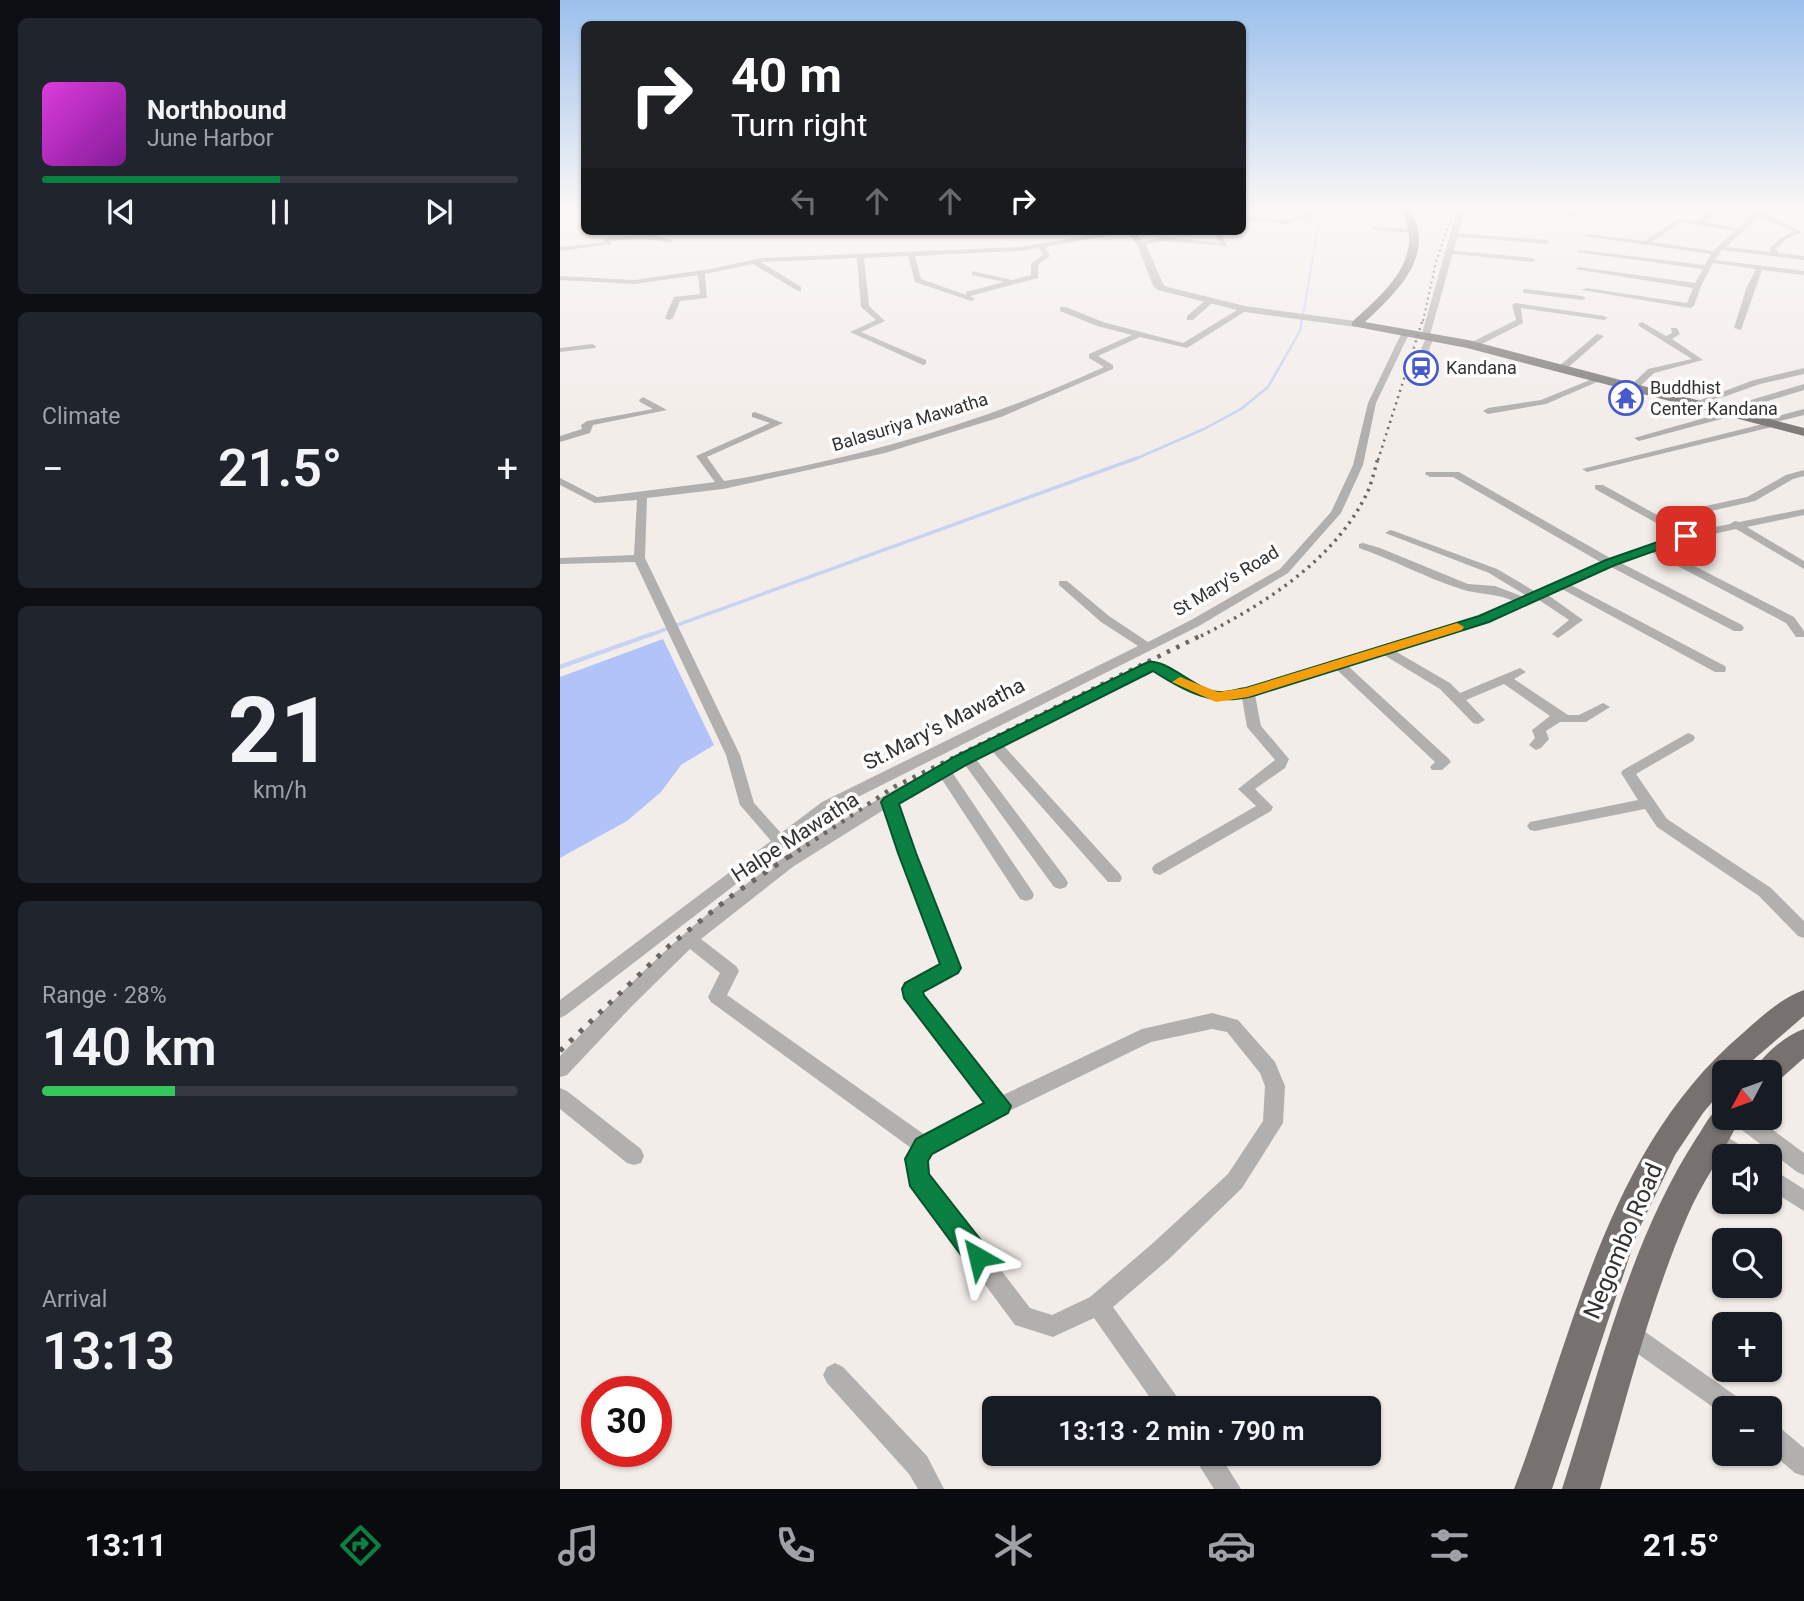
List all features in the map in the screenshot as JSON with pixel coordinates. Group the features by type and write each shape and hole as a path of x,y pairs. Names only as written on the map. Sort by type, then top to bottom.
{"highway":[{"name":"Negombo Road","path":"1533,1489 1549,1449 1609,1267 1638,1194 1664,1145 1690,1106 1724,1068 1775,1021 1804,1001"},
{"path":"1782,1062 1801,1048"},
{"name":"Negombo Road","path":"1581,1489 1629,1334 1669,1219 1694,1166 1717,1130"}],"main road":[{"path":"1356,324 1382,300 1397,279"},
{"path":"1356,324 1473,345 1804,432"}],"street":[{"path":"588,279 635,282 652,279"},
{"path":"669,318 677,299 704,296 702,279"},
{"path":"783,279 798,289"},
{"path":"862,279 865,307 881,321 854,332 923,362"},
{"path":"918,279 970,296 1022,279"},
{"path":"1002,279 1013,282"},
{"path":"1155,279 1158,286 1245,309 1356,324"},
{"path":"1431,364 1425,349 1440,279"},
{"path":"1652,279 1697,286"},
{"path":"1586,290 1689,309 1701,279"},
{"path":"1738,328 1755,279"},
{"path":"1473,345 1520,321 1516,305 1526,290 1582,298"},
{"path":"1190,318 1210,301"},
{"path":"1516,305 1604,318"},
{"path":"1063,309 1139,335 1184,346 1245,309"},
{"path":"1633,388 1651,371 1699,360 1642,324"},
{"path":"1666,339 1676,334 1674,330"},
{"name":"St Mary's Road","path":"1139,649 1195,623 1284,571 1336,513 1358,465 1372,403 1406,332"},
{"name":"Balasuriya Mawatha","path":"560,481 596,500 723,486 850,461 947,432 1054,395 1110,367 1092,356 1139,335"},
{"path":"1561,369 1600,336"},
{"path":"560,350 592,346"},
{"path":"1695,404 1757,382 1804,371"},
{"path":"1488,411 1543,402 1600,379"},
{"path":"1639,438 1804,387"},
{"path":"560,439 587,431 586,425 590,423 662,410 643,400"},
{"path":"1587,469 1804,412"},
{"path":"723,486 701,456 778,424 755,415"},
{"path":"1659,519 1750,499 1768,491 1782,479 1804,473"},
{"path":"1430,474 1454,474 1611,563 1738,628"},
{"path":"1599,487 1686,536"},
{"path":"642,496 639,558 733,755 747,805 779,840"},
{"path":"1063,583 1139,649 1153,665 1182,683 1216,697 1248,693 1484,619 1611,563 1686,536 1804,512"},
{"path":"1735,524 1804,566"},
{"path":"1390,533 1493,571 1534,598 1577,620 1558,634"},
{"path":"1363,546 1401,558 1431,574 1466,587 1480,591 1494,589 1534,598"},
{"path":"1651,548 1790,620 1800,634"},
{"path":"560,561 639,558"},
{"path":"1563,585 1720,669"},
{"name":"St.Mary's Mawatha","path":"560,1010 779,840 827,806 1139,649"},
{"path":"1385,650 1445,686 1478,720"},
{"path":"1338,664 1444,762 1437,767"},
{"name":"Halpe Mawatha","path":"560,1069 624,1001 741,896 834,834 967,758 1153,665"},
{"path":"1458,699 1520,672"},
{"path":"1505,678 1565,719 1581,719 1603,707"},
{"path":"1160,869 1266,807 1245,789 1280,765 1282,759 1254,727 1248,693"},
{"path":"1536,745 1542,739 1539,730 1559,716"},
{"path":"1688,738 1628,773 1662,823 1765,892 1804,930"},
{"path":"994,744 1114,878"},
{"path":"967,758 1060,883"},
{"path":"944,771 1026,895"},
{"path":"890,802 951,968 912,989 915,998 1000,1106"},
{"path":"1535,826 1647,803"},
{"path":"690,939 730,971 717,998 924,1146"},
{"path":"1212,1021 1232,1025 1268,1068 1275,1086 1273,1123 1235,1181 1161,1251 1098,1305 1053,1326 1023,1317 918,1178 916,1159 924,1146 1000,1106 1149,1035 1212,1021"},
{"path":"560,1097 634,1156"},
{"path":"1757,1130 1804,1165"},
{"path":"1782,1186 1804,1201"},
{"path":"1098,1305 1163,1396"},
{"path":"1629,1334 1717,1396"},
{"path":"835,1375 918,1465 932,1489"},
{"path":"1782,1446 1804,1464"},
{"path":"1213,1466 1229,1489"}],"shaded area":[{"path":"663,639 714,745 681,765 661,792 627,821 560,858 560,677"}],"waterway":[{"path":"1302,321 1309,279"},
{"path":"1133,460 1204,429 1241,409 1268,387 1300,331 1302,319"},
{"path":"647,636 1137,458"},
{"path":"560,667 652,634"}],"railway":[{"path":"1423,321 1432,279"},
{"path":"1378,460 1423,319"},
{"path":"1201,636 1271,596 1293,580 1333,543 1364,499 1378,458"},
{"path":"789,857 894,787 1204,634"},
{"path":"560,1051 669,946 734,894 791,855"}],"slow traffic":[{"path":"1180,682 1216,697 1248,693 1457,627"}],"place":[{"name":"Kandana","path":"1421,368"},
{"name":"Buddhist Center Kandana","path":"1626,398"}],"route":[{"path":"978,1257 918,1178 916,1159 924,1146 1000,1106 915,998 912,989 951,968 890,802 962,760 1153,665 1182,683 1216,697 1248,693 1484,619 1611,563 1686,536"}]}
